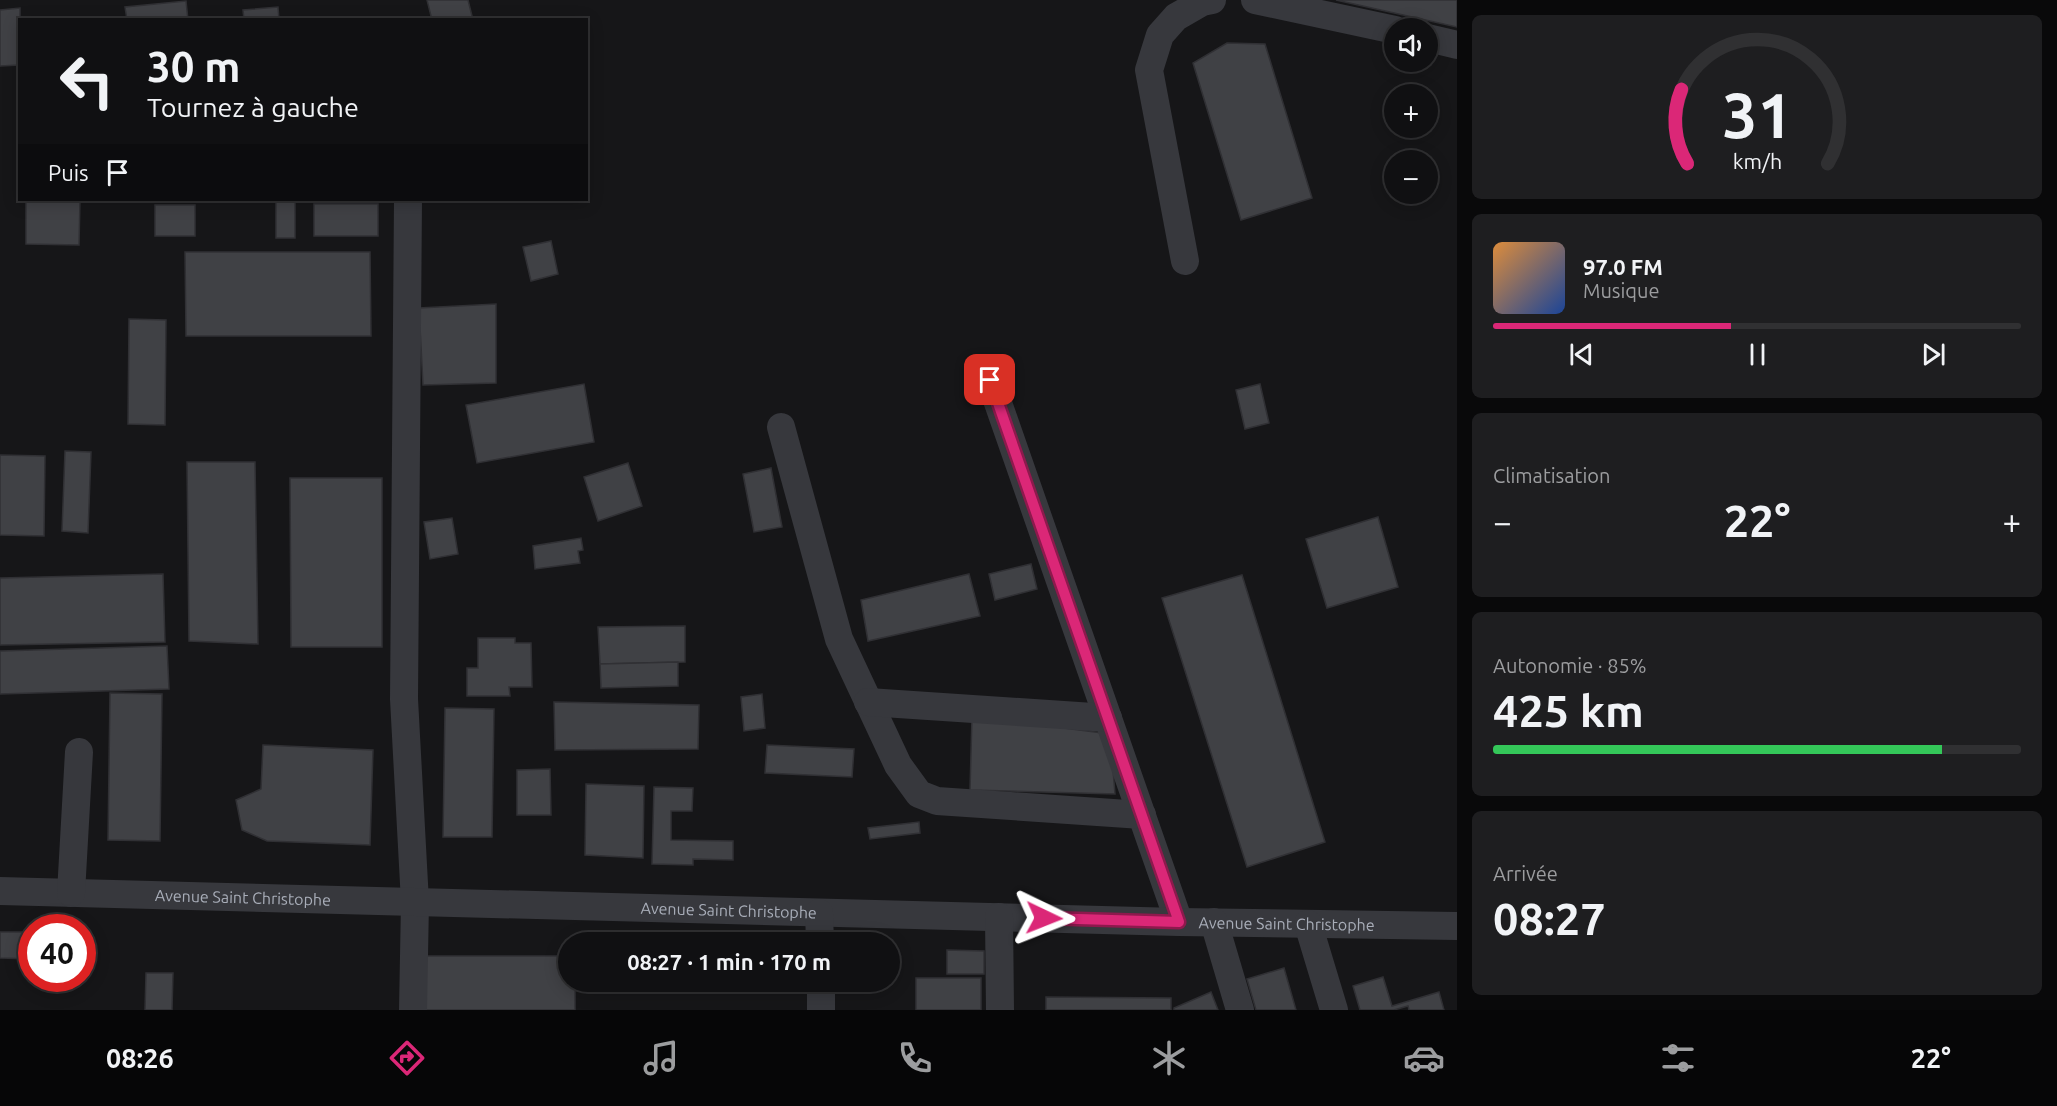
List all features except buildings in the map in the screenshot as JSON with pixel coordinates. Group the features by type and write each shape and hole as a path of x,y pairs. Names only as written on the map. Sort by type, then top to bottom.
{"street":[{"path":"1185,261 1149,70 1160,35 1170,23 1202,2 1212,0"},
{"path":"1254,0 1384,28"},
{"path":"1438,40 1457,45"},
{"path":"408,201 404,699 415,902 413,1010"},
{"path":"990,380 1179,922"},
{"path":"782,427 839,639 898,765 918,794 937,801 1142,815"},
{"path":"868,702 1108,718"},
{"path":"71,893 79,752"},
{"name":"Avenue Saint Christophe","path":"0,891 1179,922 1457,926"},
{"path":"819,913 820,932"},
{"path":"999,917 1000,1010"},
{"path":"1214,922 1240,1010"},
{"path":"1308,924 1334,1010"},
{"path":"820,992 821,1010"}],"route":[{"path":"990,380 1179,922 1044,918"}]}
